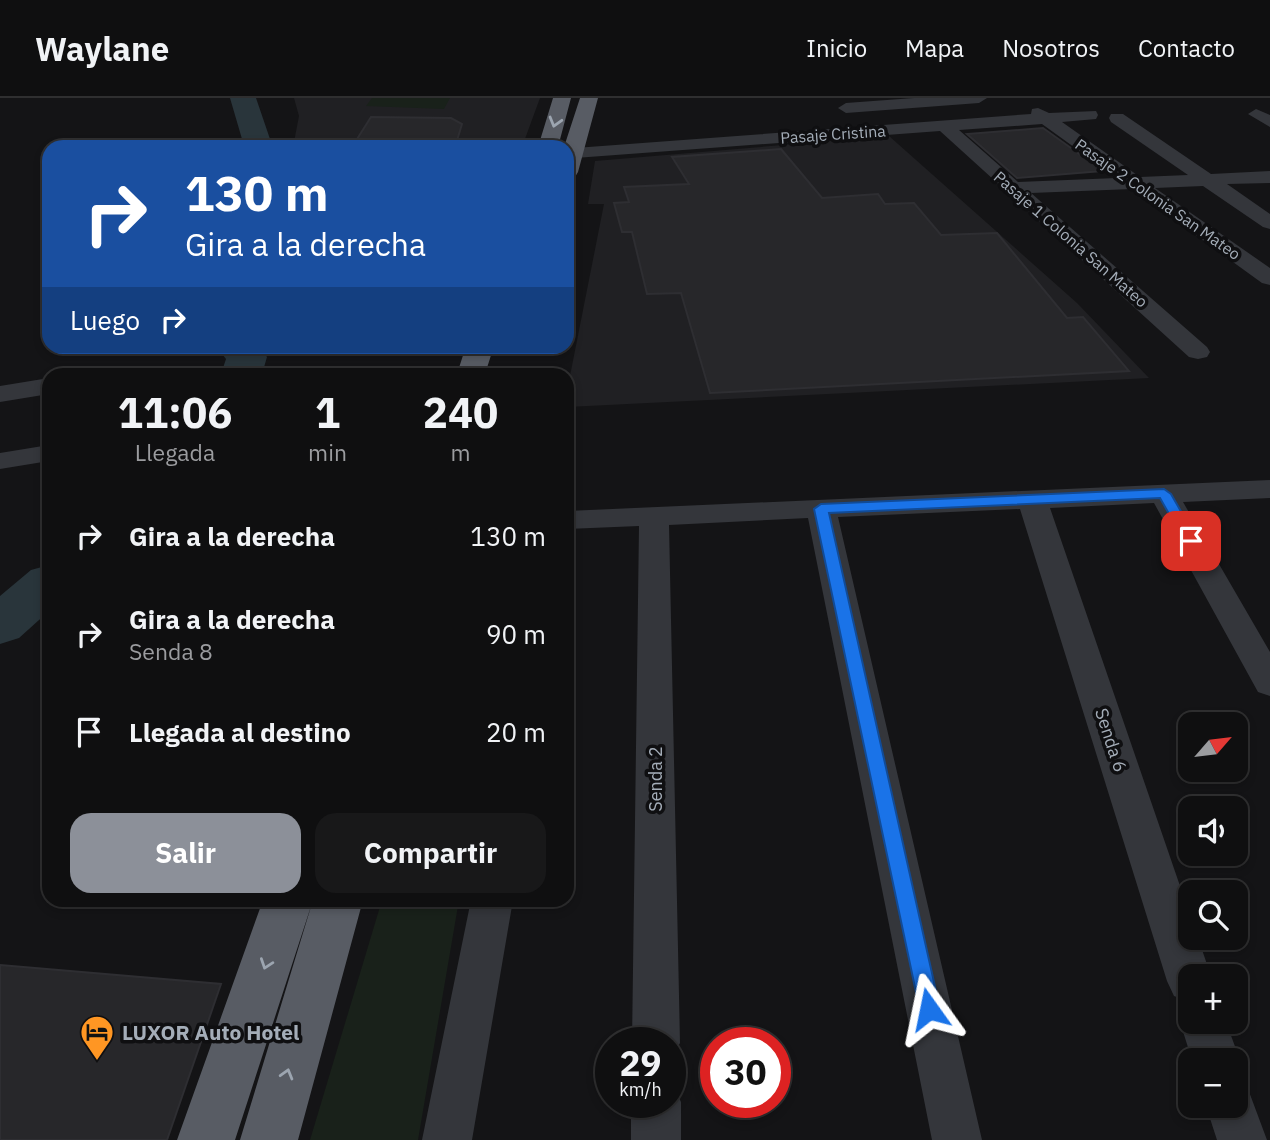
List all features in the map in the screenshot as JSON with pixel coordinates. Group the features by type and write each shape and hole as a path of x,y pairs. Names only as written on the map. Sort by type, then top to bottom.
{"highway":[{"path":"550,140 562,98"},
{"path":"575,153 589,98"},
{"path":"206,1140 286,907"},
{"path":"269,1140 336,907"}],"street":[{"path":"846,108 979,98"},
{"name":"Pasaje 2 Colonia San Mateo","path":"1027,105 1270,278"},
{"name":"Pasaje Cristina","path":"575,153 1090,115"},
{"path":"1117,118 1270,223"},
{"name":"Pasaje 1 Colonia San Mateo","path":"944,126 1198,352"},
{"path":"1012,188 1270,177"},
{"path":"0,394 42,387"},
{"path":"0,461 42,454"},
{"path":"574,520 1270,489"},
{"path":"1164,494 1270,683"},
{"name":"Senda 6","path":"1032,499 1184,964"},
{"path":"821,509 957,1140"},
{"name":"Senda 2","path":"654,516 656,1027"},
{"path":"447,1140 491,907"},
{"path":"656,1118 656,1140"},
{"path":"1235,1118 1242,1140"}],"shaded area":[{"path":"294,98 540,98 525,140 294,140 299,116"},
{"path":"372,98 450,98 444,109 366,106"},
{"path":"889,136 1077,303 1149,378 574,407 574,368 572,368 604,204 588,204 595,161"},
{"path":"380,907 458,907 418,1140 310,1140"}],"building":[{"path":"371,117 451,118 462,124 457,140 356,140"},
{"path":"1043,128 1103,171 1017,178 967,134"},
{"path":"781,149 822,198 878,194 885,204 914,203 941,235 997,233 1067,318 1083,317 1129,371 710,393 681,293 647,294 632,232 622,232 614,203 629,202 624,187 689,184 672,157"},
{"name":"LUXOR Auto Hotel","path":"0,965 221,984 167,1140 0,1140"}],"waterway":[{"path":"243,98 256,140"},
{"path":"243,368 247,357 244,354"},
{"path":"0,625 42,588"}],"place":[{"name":"LUXOR Auto Hotel","path":"97,1062"}],"route":[{"path":"929,1009 821,509 1164,494 1191,541"}]}
